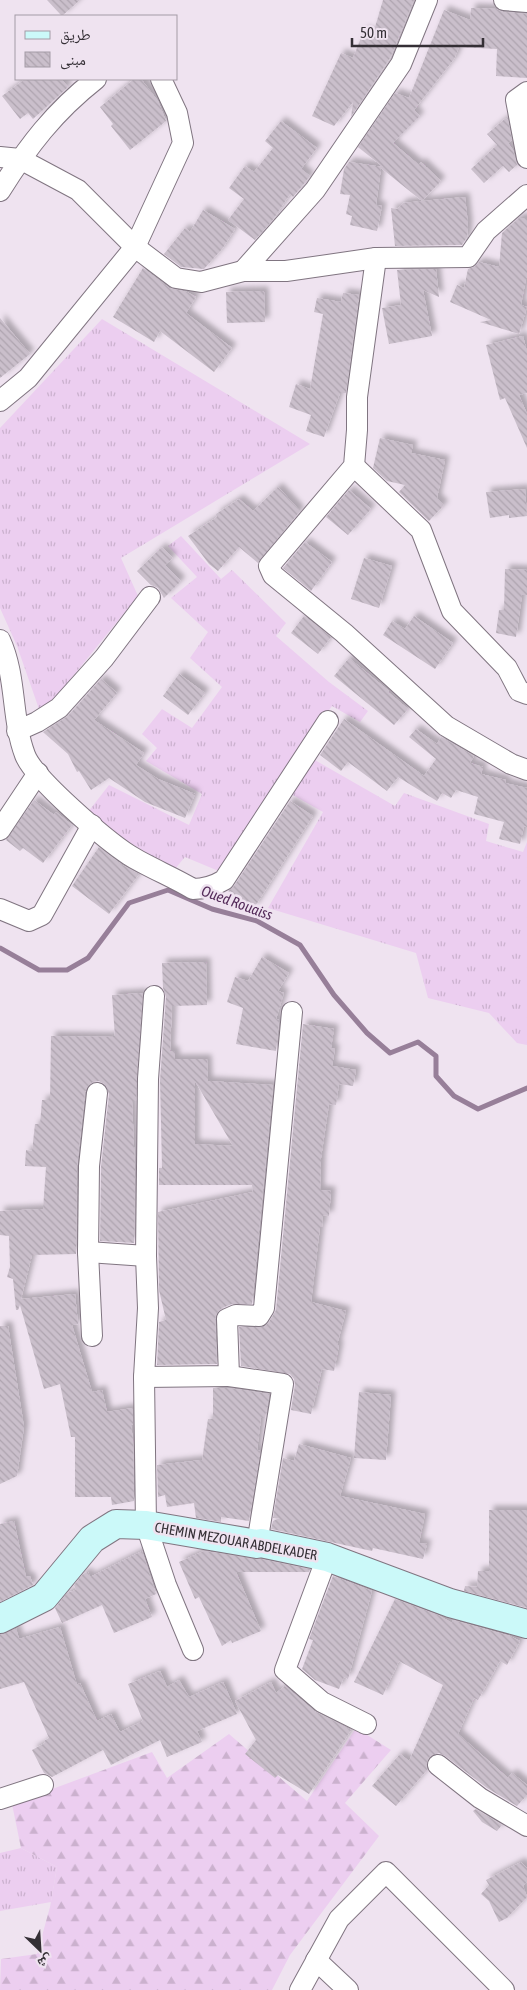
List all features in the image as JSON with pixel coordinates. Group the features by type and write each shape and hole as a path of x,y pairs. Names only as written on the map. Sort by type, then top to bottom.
{"street":[{"path":"243,271 315,190 401,64 427,0"},
{"path":"504,0 527,2"},
{"path":"0,191 10,158 34,140 70,99 95,80"},
{"path":"0,401 28,378 135,247 183,143 177,112 162,80"},
{"path":"527,92 516,100 527,158"},
{"path":"10,158 78,190 135,247 176,278 201,282 243,271 286,271 376,258 430,259 468,257 486,231 527,195"},
{"path":"376,258 356,397 357,430 354,466 270,566 273,575 344,633 446,726 511,764 527,770"},
{"path":"354,466 422,530 452,611 507,668 520,692 527,694"},
{"path":"17,731 37,722 58,708 89,676 150,597"},
{"path":"0,640 5,652 5,682 25,758 46,783 92,825 129,855 193,888 201,889 214,886 224,880 328,721"},
{"path":"0,830 38,773"},
{"path":"0,909 29,921 42,915 92,825"},
{"path":"154,996 148,1079 146,1256 148,1308 144,1377 146,1525 166,1584 193,1650"},
{"path":"229,1376 227,1319 236,1315 259,1316 264,1308 292,1012"},
{"path":"92,1336 88,1252 89,1166 97,1093"},
{"path":"88,1252 146,1256"},
{"path":"144,1377 229,1376 283,1384 257,1544"},
{"name":"CHEMIN MEZOUAR ABDELKADER","path":"0,1619 44,1597 92,1540 116,1524 146,1525 257,1544 261,1543 327,1557 450,1603 527,1624"},
{"path":"327,1557 285,1670 322,1702 366,1724"},
{"path":"438,1765 480,1798 527,1826"},
{"path":"0,1799 43,1785"},
{"path":"300,1990 339,1919 386,1872 504,1990"},
{"path":"316,1960 348,1990"}],"green space":[{"path":"102,319 310,444 121,558 138,596 56,697 39,709 17,646 0,608 0,428"},
{"path":"181,536 221,579 232,570 286,623 276,636 329,682 368,711 360,722 332,706 293,760 221,872 185,857 174,870 113,832 88,812 109,785 189,825 202,794 146,761 157,748 142,734 162,709 192,728 222,687 190,658 208,632 171,598 197,577 168,546"},
{"path":"313,759 395,806 404,793 489,824 486,841 523,852 527,842 527,1045 517,1043 489,1013 428,998 416,953 268,908 323,812 291,794"},
{"path":"356,1728 391,1750 345,1803 379,1836 290,1955 272,1990 0,1990 1,1959 37,1954 50,1907 57,1867 21,1848 12,1804 152,1752 167,1778 229,1734 307,1801"},
{"path":"21,1848 57,1867 51,1902 0,1911 0,1853"}],"building":[{"path":"47,0 80,0 63,15"},
{"path":"383,0 414,0 390,58 351,117 353,102 334,126 312,116 341,53 353,58 364,30 373,34"},
{"path":"471,8 496,9 503,12 527,14 527,78 496,76 497,49 459,47 454,59 414,110 420,116 393,143 419,165 421,162 441,181 422,201 381,168 376,205 382,206 377,231 350,225 352,216 346,214 350,195 340,194 344,169 349,162 383,167 358,147 395,93 409,98 444,10 470,20"},
{"path":"24,80 62,80 68,87 33,119 28,113 20,119 2,96"},
{"path":"133,80 142,80 158,101 166,121 130,150 111,126 113,124 100,107"},
{"path":"506,118 512,140 508,143 513,150 517,165 509,172 503,166 484,183 471,169 497,145 487,134"},
{"path":"281,121 317,148 301,169 310,176 293,197 290,194 272,221 255,240 228,220 244,199 229,188 245,166 254,172 273,148 265,141"},
{"path":"465,197 468,224 467,237 462,245 395,246 391,208 397,209 403,203"},
{"path":"203,210 235,229 222,249 204,269 181,267 164,254 185,228 190,232"},
{"path":"519,218 527,218 527,273 521,305 527,307 519,334 480,322 491,320 450,302 457,285 464,288 468,269 474,267 479,262 499,267 502,233"},
{"path":"143,268 169,288 187,292 196,297 186,313 232,348 214,372 160,331 154,342 113,317"},
{"path":"436,269 439,297 423,290 432,336 389,344 382,308 401,305 397,270"},
{"path":"264,291 265,322 227,323 226,292"},
{"path":"343,293 359,295 346,393 340,393 324,437 306,431 311,415 289,407 296,384 310,389 323,314 314,312 317,298 341,302"},
{"path":"0,318 30,354 0,378"},
{"path":"523,336 527,352 527,393 519,395 527,414 527,448 505,398 500,400 486,345"},
{"path":"380,438 413,445 411,453 445,460 437,498 444,505 429,521 399,492 405,485 387,481 373,468"},
{"path":"278,487 300,511 258,563 239,547 218,571 209,564 188,536 217,517 216,514 239,499 253,511"},
{"path":"525,489 527,516 509,518 509,515 490,518 486,492"},
{"path":"349,490 371,509 348,535 326,517"},
{"path":"305,542 332,562 311,591 283,568"},
{"path":"162,547 173,558 165,565 181,581 164,598 158,588 151,585 137,571"},
{"path":"364,558 392,566 379,608 351,599"},
{"path":"505,569 527,570 527,595 522,595 516,637 496,633 499,610 504,610"},
{"path":"304,616 331,637 318,654 291,633"},
{"path":"414,616 453,643 435,669 383,635 392,621 405,629"},
{"path":"349,658 408,709 394,725 334,676"},
{"path":"179,674 205,693 188,715 163,696"},
{"path":"101,679 117,693 94,720 144,753 136,765 158,779 195,794 185,818 145,802 109,778 91,790 79,771 77,772 68,754 43,732 68,716"},
{"path":"344,719 424,776 436,759 409,737 416,729 437,744 441,737 474,756 470,763 483,767 481,774 506,780 505,783 527,788 527,827 524,826 520,844 499,839 504,822 474,814 478,797 456,790 451,798 442,793 437,801 398,777 387,791 348,762 341,771 320,755"},
{"path":"34,800 54,815 56,812 72,825 43,863 23,848 20,851 6,840"},
{"path":"290,801 313,816 254,908 228,891 234,886"},
{"path":"99,847 122,865 139,874 109,914 72,886"},
{"path":"262,957 289,973 278,991 284,993 276,1019 279,1020 276,1051 236,1044 243,1008 227,1002 235,977 248,981"},
{"path":"206,962 207,1005 172,1006 170,1051 175,1051 175,1059 207,1059 208,1081 273,1085 252,1304 232,1304 222,1308 217,1313 215,1319 217,1364 157,1365 159,1322 166,1320 159,1290 158,1212 253,1192 252,1185 159,1185 159,1168 162,1168 160,1080 166,997 163,988 162,963","holes":["195,1081 233,1146 195,1144"]},
{"path":"143,993 136,1101 132,1101 135,1169 134,1243 100,1241 101,1167 109,1094 104,1084 99,1081 93,1082 85,1092 77,1165 76,1254 32,1255 21,1299 75,1294 78,1324 72,1325 92,1392 102,1390 107,1412 133,1408 133,1424 131,1425 134,1501 112,1505 111,1497 75,1497 75,1437 71,1437 60,1384 44,1389 20,1305 18,1310 16,1310 13,1279 7,1277 10,1267 9,1236 0,1235 0,1211 43,1209 46,1167 25,1166 26,1150 32,1151 35,1124 40,1124 42,1100 50,1100 51,1036 115,1037 112,995"},
{"path":"303,1024 334,1029 331,1048 335,1049 332,1066 356,1070 353,1086 339,1084 336,1105 329,1104 321,1158 320,1190 331,1191 329,1216 323,1215 322,1227 320,1227 311,1302 346,1311 337,1345 339,1345 334,1371 322,1369 311,1414 291,1410 295,1385 294,1379 290,1374 241,1366 239,1327 264,1327 276,1310"},
{"path":"0,1326 8,1326 24,1427 17,1476 0,1484"},
{"path":"213,1388 228,1388 269,1394 265,1418 261,1418 257,1450 260,1451 249,1521 221,1517 221,1522 196,1518 194,1503 167,1507 165,1495 158,1497 157,1465 202,1460 208,1419 213,1419"},
{"path":"359,1392 391,1395 386,1460 354,1458"},
{"path":"299,1444 351,1458 340,1496 425,1514 419,1543 427,1544 423,1559 373,1548 372,1551 271,1529 273,1521 280,1518 273,1518 283,1458 294,1461"},
{"path":"489,1510 527,1510 527,1608 464,1591 465,1586 477,1587 478,1571 489,1571"},
{"path":"14,1521 26,1577 30,1576 33,1585 0,1602 0,1524"},
{"path":"142,1551 156,1594 145,1599 152,1617 114,1633 102,1605 62,1623 55,1608 67,1593 76,1590 74,1585 83,1574 88,1572 90,1577"},
{"path":"204,1551 261,1559 310,1569 309,1572 236,1572 261,1631 232,1643 231,1640 222,1646 199,1597 195,1599 179,1562"},
{"path":"333,1576 372,1591 348,1679 344,1677 339,1689 315,1680 302,1669 313,1640 309,1639"},
{"path":"395,1599 438,1615 452,1623 453,1620 510,1636 520,1641 507,1665 500,1661 478,1700 474,1698 458,1734 508,1778 512,1773 527,1785 527,1795 517,1806 487,1788 439,1753 429,1757 426,1764 427,1770 396,1806 372,1786 400,1754 409,1761 443,1685 399,1661 383,1695 354,1682"},
{"path":"60,1627 77,1685 80,1683 97,1721 111,1714 120,1732 143,1721 128,1684 160,1671 167,1687 179,1680 189,1697 223,1682 237,1714 197,1731 202,1742 167,1757 160,1740 111,1765 103,1750 52,1777 44,1773 32,1750 45,1743 44,1741 49,1738 24,1682 0,1689 0,1634 16,1628 19,1639"},
{"path":"271,1682 276,1693 285,1686 314,1711 351,1730 309,1794 278,1775 275,1778 245,1754 256,1740 235,1701"},
{"path":"476,1809 502,1825 497,1831 482,1822 473,1811"},
{"path":"521,1862 527,1868 527,1882 523,1886 527,1897 507,1918 499,1922 489,1901 481,1894 489,1885 486,1880"}],"waterway":[{"name":"Oued Rouaiss","path":"0,948 39,970 67,970 88,958 129,903 168,890 212,909 257,921 300,945 334,995 367,1033 390,1053 418,1042 436,1056 436,1076 454,1096 478,1109 527,1088"}]}
